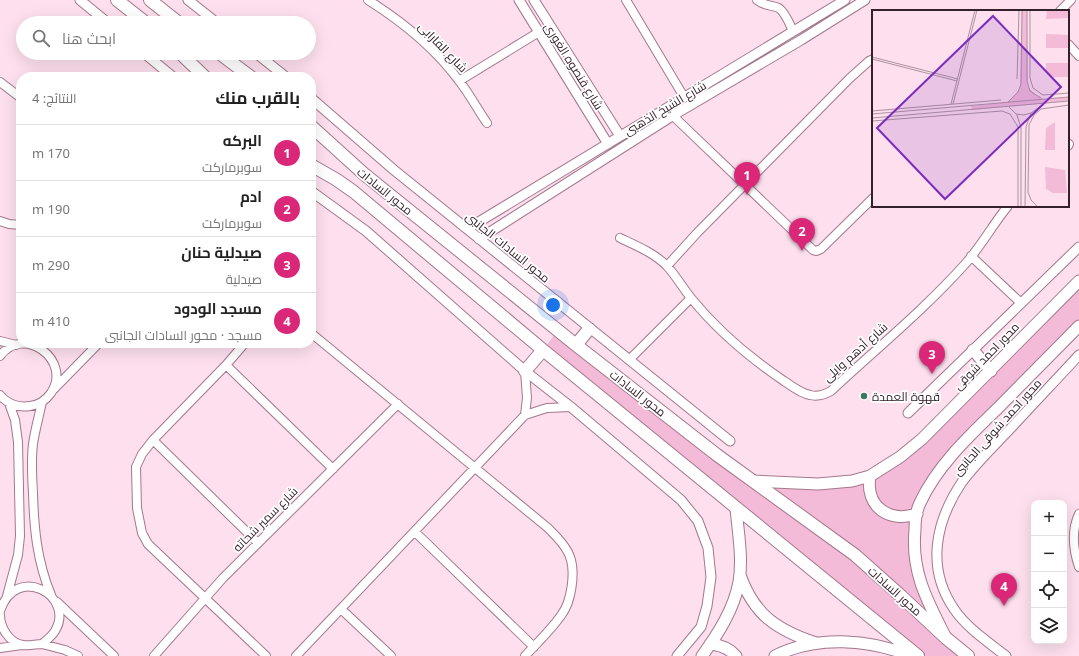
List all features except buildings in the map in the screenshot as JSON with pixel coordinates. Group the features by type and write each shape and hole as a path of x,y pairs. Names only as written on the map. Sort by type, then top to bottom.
{"main road":[{"path":"117,0 137,16"},
{"path":"150,0 170,16"},
{"path":"187,60 200,72"},
{"path":"228,60 244,72"},
{"name":"محور السادات","path":"316,131 364,174 576,345 717,455 855,556 968,656"},
{"name":"محور السادات","path":"316,168 354,192 543,350 918,656"},
{"name":"محور احمد شوقى","path":"753,481 818,484 852,480 870,476 900,457 922,439 1079,281"},
{"path":"946,638 924,594 917,568 914,543 919,505 940,471 951,457 1079,326"},
{"path":"576,345 589,329"},
{"path":"525,372 543,350"},
{"path":"973,350 990,371"},
{"path":"870,476 869,489 871,495 883,511 888,514 901,517 917,514"},
{"path":"702,656 727,615 738,583 740,548 736,508"},
{"path":"739,575 750,599 767,619 785,631 816,643"},
{"path":"775,656 786,650 816,643 831,642 862,643 891,649 911,656"},
{"path":"710,644 723,647 736,656"}],"street":[{"path":"80,0 99,16"},
{"path":"188,0 208,16"},
{"name":"شارع الفارابى","path":"368,0 418,36 438,56 459,81 487,124"},
{"name":"شارع قنصوه الغورى","path":"519,0 608,144"},
{"name":"شارع قنصوه الغورى","path":"534,0 620,136"},
{"path":"626,0 684,97"},
{"path":"757,0 768,6 781,9 794,31"},
{"name":"شارع الشيخ الذهبى","path":"467,229 843,0"},
{"name":"شارع الشيخ الذهبى","path":"479,239 672,116 801,40 865,0"},
{"path":"459,81 539,32"},
{"path":"1069,45 1079,56"},
{"path":"152,60 167,72"},
{"path":"265,60 280,72"},
{"path":"667,266 744,185 850,78 872,60"},
{"path":"0,82 16,94"},
{"name":"محور السادات الجانبى","path":"316,102 378,156 589,329 730,441"},
{"path":"666,109 813,250 816,251 822,249 872,199"},
{"path":"316,195 366,231 525,372 597,429 681,500 698,521 708,548 711,577 701,627 677,656"},
{"name":"شارع أدهم وايلى","path":"620,238 637,245 667,266 691,298 710,319 742,349 769,371 798,390 810,395 820,395 830,391 836,386 935,295 971,256 1007,207"},
{"path":"0,221 16,225"},
{"path":"908,413 1079,247"},
{"path":"971,256 1021,303"},
{"path":"629,360 691,298"},
{"path":"316,337 548,528 562,543 571,560 572,580 566,607 562,615 525,656"},
{"path":"0,341 16,345"},
{"path":"0,356 9,348 16,345"},
{"path":"39,348 46,353 56,370 56,380 53,389"},
{"path":"0,395 9,403 17,406 34,406 42,402 94,348"},
{"path":"240,348 226,365 153,440 142,454 136,467 137,508 142,533 148,544 266,656"},
{"name":"محور احمد شوقى الجانبى","path":"1006,656 965,623 946,595 940,580 937,563 937,546 940,528 954,494 963,481 1079,355"},
{"path":"226,365 333,469"},
{"path":"525,372 527,398 525,415"},
{"path":"42,402 33,446 32,483 35,539 43,577 57,606 59,614 55,630 42,644"},
{"path":"0,611 18,555 20,536 18,442 15,420 9,403"},
{"name":"شارع سمير شحاته","path":"154,656 223,578 398,404"},
{"path":"296,656 525,415 547,408 570,407"},
{"path":"153,440 258,543"},
{"path":"1079,514 1074,529 1073,542 1079,567"},
{"path":"415,532 534,647"},
{"path":"3,601 15,589 26,586 36,587 52,597 114,656"},
{"path":"341,609 391,656"},
{"path":"0,614 0,621 4,631 11,639 22,646"},
{"path":"0,648 4,646 42,644 65,650 78,656"}],"shaded area":[{"path":"1079,281 1079,326 973,433 924,495 914,543 936,617 968,656 918,656 543,350 558,330 753,481 842,482 891,462"}],"place":[{"name":"البركه","path":"747,195"},
{"name":"ادم","path":"802,251"},
{"name":"صيدلية حنان","path":"932,374"},
{"name":"قهوة العمدة","path":"864,396"},
{"name":"مسجد الودود","path":"1004,606"}]}
